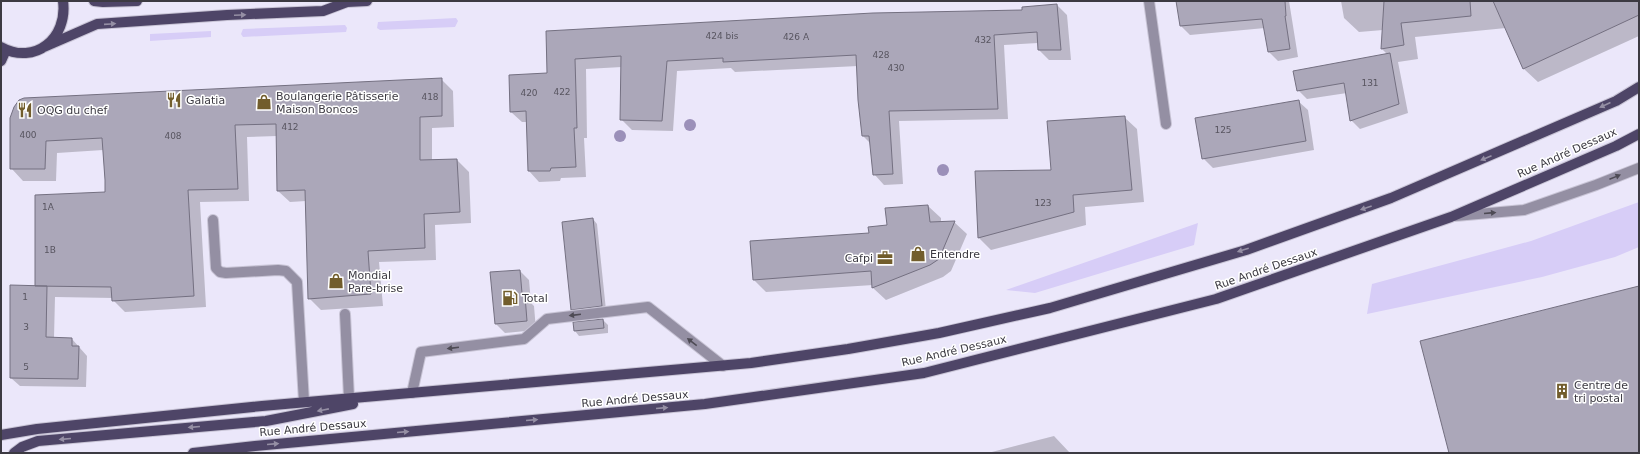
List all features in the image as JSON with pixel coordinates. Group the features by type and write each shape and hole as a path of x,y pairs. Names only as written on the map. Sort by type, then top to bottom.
{"main road":[{"path":"44,47 55,38 62,26 64,12 63,1"},
{"path":"94,1 136,1"},
{"path":"1,61 4,48 19,53 32,52 97,24 227,15 323,12 345,2 367,1"},
{"name":"Rue André Dessaux","path":"1,435 38,429 304,402 752,363 848,349 961,328 1050,308 1246,250 1392,198 1616,101 1639,87"},
{"name":"Rue André Dessaux","path":"193,453 255,449 705,404 924,373 1216,299 1451,216 1616,146 1639,134"},
{"name":"Rue André Dessaux","path":"14,453 22,447 38,441 266,421 407,394"}],"street":[{"path":"1149,1 1166,124"},
{"path":"1451,216 1524,210 1596,185 1639,168"},
{"path":"214,220 216,268 220,272 286,271 297,282 304,402"},
{"path":"407,394 421,352 524,338 547,319 648,307 723,366"},
{"path":"344,314 349,398"}],"shaded area":[{"path":"456,18 458,21 455,27 380,30 377,28 378,22"},
{"path":"345,25 347,28 346,32 243,37 241,34 243,29"},
{"path":"211,31 211,37 150,41 150,34"},
{"path":"1639,202 1639,247 1615,257 1542,277 1367,314 1372,284 1531,241"},
{"path":"1198,223 1194,245 1035,293 1006,290"}],"building":[{"path":"1176,1 1285,1 1285,16 1290,49 1268,52 1262,19 1180,26"},
{"path":"1384,1 1470,1 1471,16 1401,23 1404,45 1381,49"},
{"path":"1493,1 1639,1 1639,15 1523,69"},
{"path":"1057,4 1061,50 1038,50 1037,32 994,35 998,109 889,111 893,174 873,175 869,136 862,136 858,100 856,55 723,62 723,58 667,61 662,121 620,120 621,56 575,59 577,128 574,128 576,167 551,168 550,171 528,171 526,111 510,112 509,75 547,73 546,31 873,13 1022,10 1022,7"},
{"path":"1390,53 1399,104 1350,121 1344,83 1297,91 1293,71"},
{"path":"442,78 442,116 420,117 420,160 457,159 460,212 424,214 425,248 368,251 371,294 308,299 305,190 277,191 276,124 235,125 238,189 188,190 194,296 112,301 111,287 35,286 35,195 105,192 102,138 46,141 45,169 10,169 10,118 14,107 19,100 24,98"},
{"path":"1299,100 1306,141 1202,159 1195,118"},
{"path":"1125,116 1132,190 1073,195 1074,212 978,238 975,171 1051,170 1047,121"},
{"path":"928,205 930,222 955,221 939,259 930,265 872,288 871,271 753,280 750,241 869,233 868,227 887,225 885,208"},
{"path":"593,218 602,306 571,310 562,222"},
{"path":"520,270 522,293 525,296 527,321 495,324 490,272"},
{"path":"10,285 47,286 46,337 72,338 72,346 79,346 78,379 10,378"},
{"name":"Centre de tri postal","path":"1639,286 1639,453 1449,453 1420,341"},
{"path":"603,319 604,328 574,331 573,322"}],"place":[{"name":"Galatia","path":"174,100"},
{"name":"Boulangerie Pâtisserie Maison Boncos","path":"264,102"},
{"name":"OQG du chef","path":"25,110"},
{"name":"Entendre","path":"918,254"},
{"name":"Cafpi","path":"885,258"},
{"name":"Mondial Pare-brise","path":"336,281"},
{"name":"Total","path":"510,298"},
{"name":"Centre de tri postal","path":"1562,391"}]}
